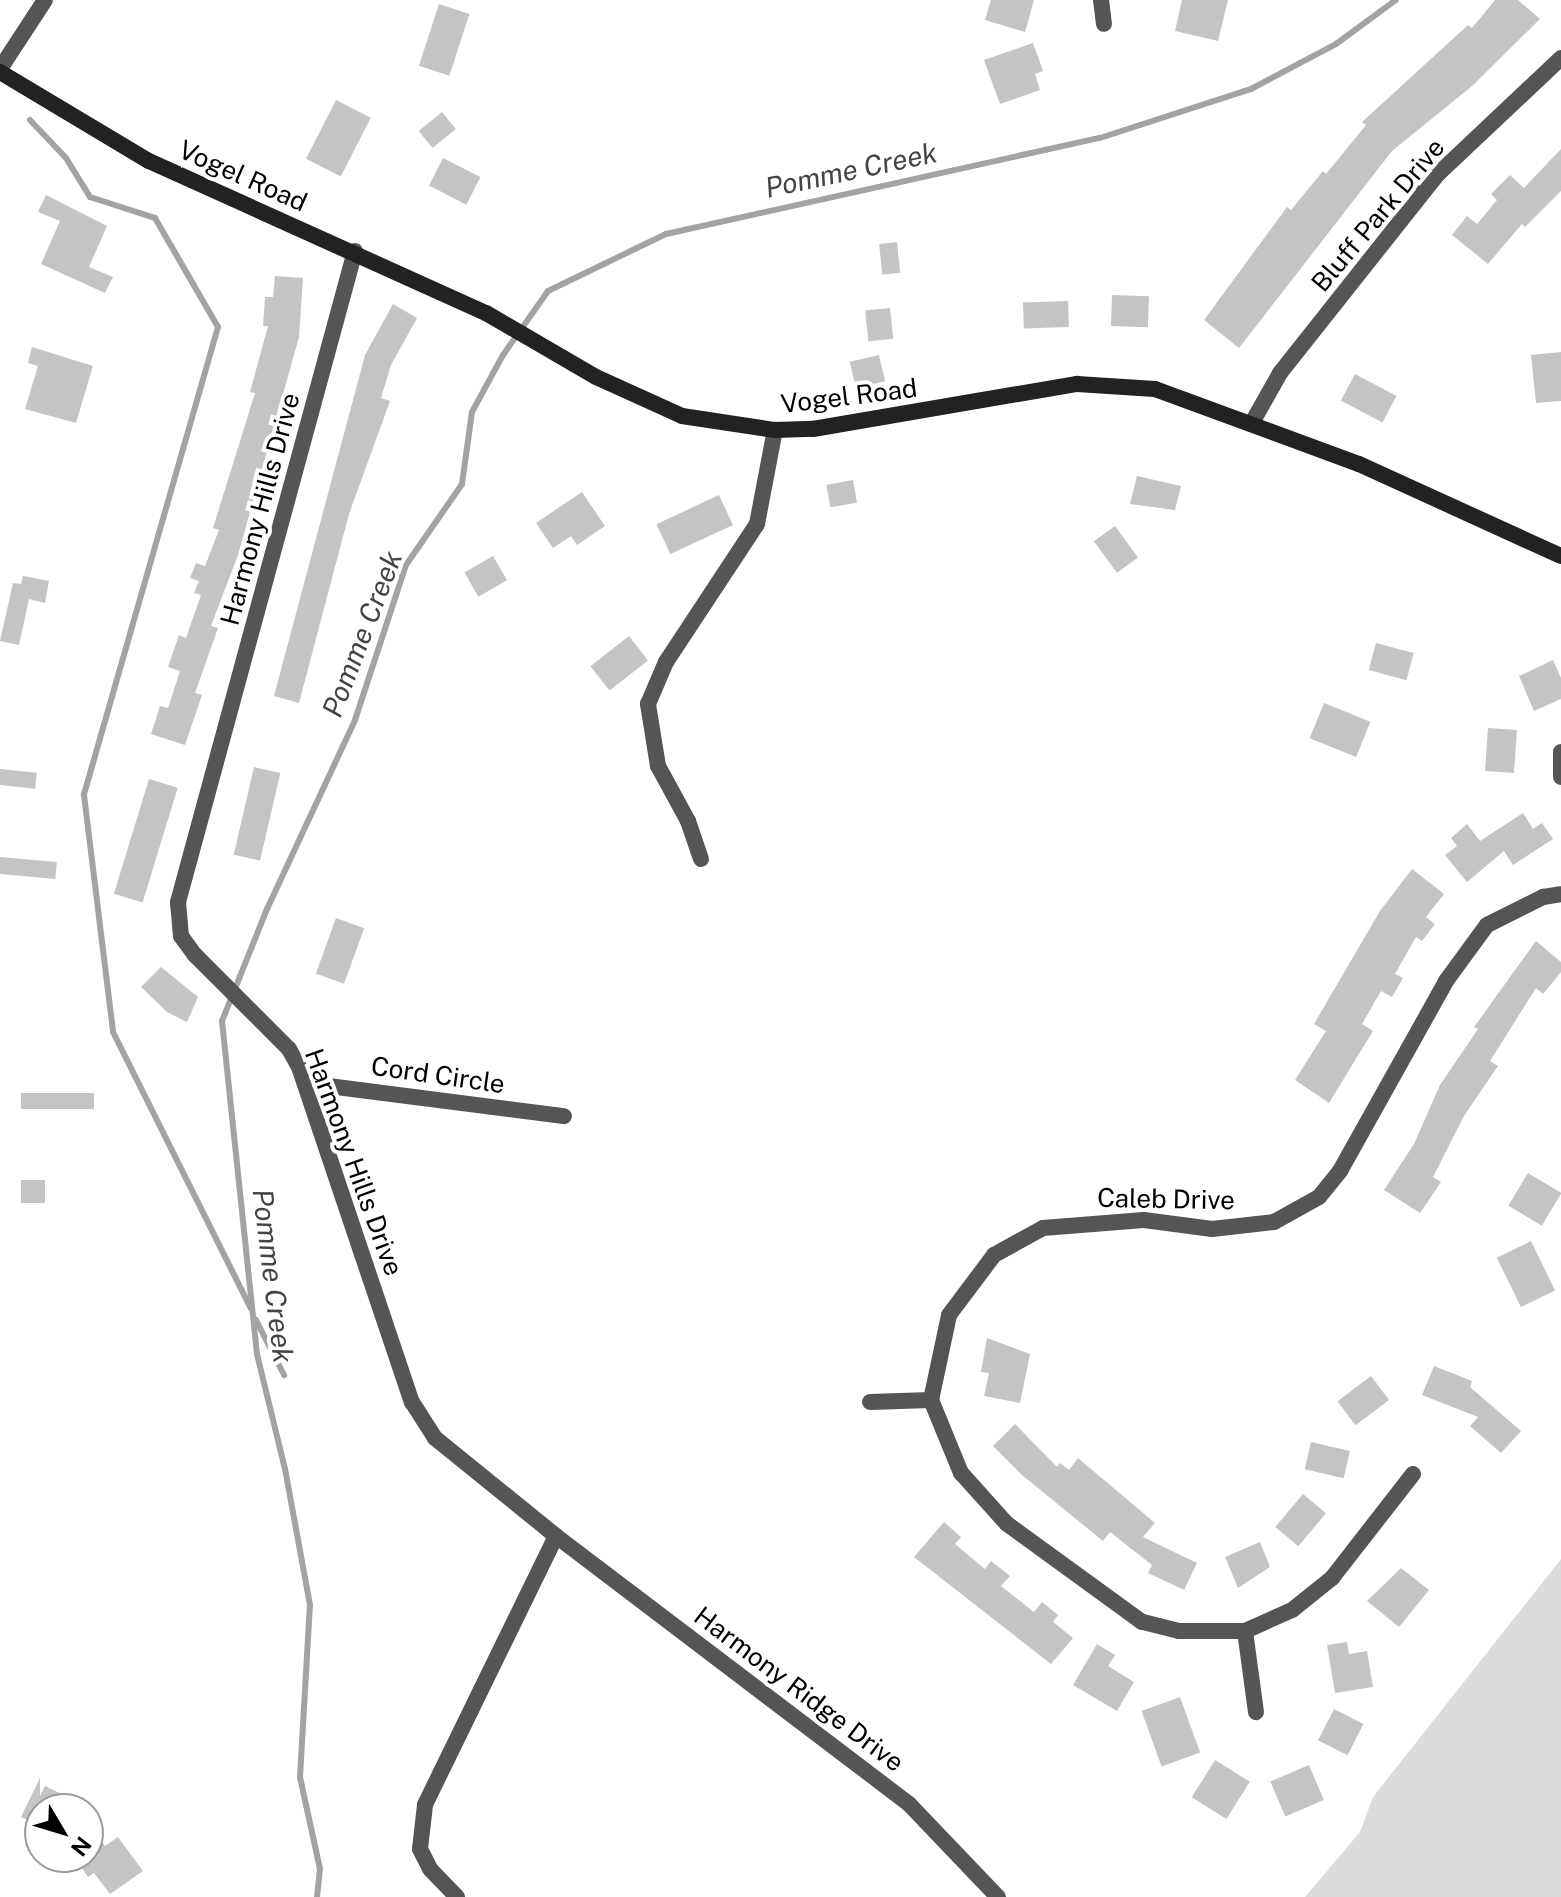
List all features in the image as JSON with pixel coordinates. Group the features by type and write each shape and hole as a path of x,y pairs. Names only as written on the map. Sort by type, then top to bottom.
{"street":[{"path":"0,70 45,0"},
{"path":"1101,0 1104,24"},
{"name":"Bluff Park Drive","path":"1253,421 1280,373 1438,174 1561,58"},
{"name":"Vogel Road","path":"0,70 149,161 355,251 486,313 596,377 682,416 775,430 813,429 1106,383 1155,389 1253,421 1561,556"},
{"name":"Harmony Hills Drive","path":"355,251 178,902 181,936 214,975 289,1049 305,1083 412,1402 435,1438 556,1536"},
{"path":"701,859 658,766 648,704 666,662 757,524 775,430"},
{"path":"1561,752 1561,777"},
{"name":"Caleb Drive","path":"931,1400 949,1315 994,1255 1043,1228 1144,1220 1212,1229 1274,1222 1319,1197 1340,1171 1446,981 1487,925 1543,897 1561,894"},
{"name":"Cord Circle","path":"305,1083 564,1116"},
{"path":"870,1402 931,1400 961,1473 1007,1524 1099,1595 1142,1622 1179,1631 1245,1631 1292,1610 1332,1578 1413,1474"},
{"path":"457,1897 430,1869 420,1849 425,1805 556,1536"},
{"name":"Harmony Ridge Drive","path":"556,1536 909,1804 998,1897"},
{"path":"1245,1631 1256,1712"}],"shaded area":[{"path":"1561,1559 1561,1897 1305,1897 1360,1832 1373,1797"}],"building":[{"path":"991,0 1034,0 1025,32 985,20"},
{"path":"1182,0 1228,0 1218,41 1175,31"},
{"path":"1495,0 1518,0 1540,19 1472,86 1392,151 1239,348 1204,320 1287,207 1291,210 1323,171 1326,174 1366,125 1362,122 1468,25 1472,28"},
{"path":"439,4 469,14 449,76 419,66"},
{"path":"1033,43 1043,71 1035,74 1040,90 1000,104 984,60"},
{"path":"336,100 371,118 341,177 306,159"},
{"path":"442,112 456,129 433,148 419,131"},
{"path":"1561,149 1561,191 1525,227 1522,224 1488,264 1452,235 1467,216 1477,224 1497,200 1491,194 1510,175 1524,188"},
{"path":"443,158 480,177 466,205 429,186"},
{"path":"46,195 107,226 89,267 113,277 105,293 41,264 60,221 38,212"},
{"path":"897,242 900,273 882,275 879,244"},
{"path":"275,276 303,278 299,337 238,555 211,626 218,628 195,693 202,695 185,745 151,734 160,706 168,708 180,671 168,667 179,635 186,638 201,595 194,593 199,581 190,578 196,563 205,566 219,530 213,528 255,393 250,392 268,326 263,326 265,297 273,297"},
{"path":"1112,295 1149,296 1148,327 1111,326"},
{"path":"1068,301 1069,327 1024,329 1023,303"},
{"path":"393,304 417,318 391,365 381,398 390,401 349,514 299,703 274,696 365,355"},
{"path":"890,308 893,339 868,341 865,311"},
{"path":"32,347 93,366 76,423 25,409 38,366 28,363"},
{"path":"1561,352 1561,401 1536,403 1531,355"},
{"path":"879,355 885,381 856,388 850,362"},
{"path":"1355,374 1396,396 1382,423 1341,400"},
{"path":"1137,476 1181,486 1175,510 1130,504"},
{"path":"853,480 857,503 830,507 826,485"},
{"path":"582,492 605,526 577,545 571,536 553,548 536,523"},
{"path":"719,495 733,525 670,554 656,524"},
{"path":"1115,526 1138,558 1117,573 1094,541"},
{"path":"493,556 507,580 478,597 464,572"},
{"path":"23,576 49,581 45,603 29,599 19,645 0,641 13,583 21,584"},
{"path":"629,636 648,660 609,691 590,666"},
{"path":"1376,643 1414,653 1406,680 1369,670"},
{"path":"1553,660 1561,678 1561,699 1534,711 1519,676"},
{"path":"1324,703 1370,722 1356,757 1310,738"},
{"path":"1488,728 1517,730 1514,773 1485,771"},
{"path":"254,767 280,773 260,861 234,855"},
{"path":"0,769 37,773 35,789 0,785"},
{"path":"149,779 178,788 143,903 114,894"},
{"path":"1523,813 1533,829 1542,823 1553,839 1513,865 1504,851 1467,882 1445,855 1457,846 1451,838 1467,824 1480,841"},
{"path":"0,857 57,862 55,879 0,874"},
{"path":"1412,869 1444,894 1426,917 1435,924 1422,941 1416,937 1395,974 1403,978 1392,997 1381,991 1362,1024 1373,1031 1329,1103 1295,1080 1326,1031 1314,1024 1380,911"},
{"path":"336,918 364,928 344,984 316,973"},
{"path":"1536,941 1561,962 1561,972 1543,994 1536,988 1490,1061 1498,1066 1464,1116 1433,1177 1441,1182 1420,1213 1384,1190 1414,1144 1440,1085 1478,1029 1474,1027"},
{"path":"161,967 198,997 187,1022 167,1012 141,987"},
{"path":"21,1093 94,1093 94,1109 21,1109"},
{"path":"1528,1173 1561,1193 1542,1226 1508,1206"},
{"path":"21,1180 45,1180 45,1203 21,1203"},
{"path":"1531,1241 1555,1290 1521,1307 1497,1258"},
{"path":"987,1338 1030,1354 1020,1403 984,1396 989,1373 981,1372"},
{"path":"1434,1366 1472,1381 1470,1387 1521,1431 1501,1453 1470,1426 1478,1417 1422,1395"},
{"path":"1371,1376 1389,1400 1356,1425 1337,1401"},
{"path":"1015,1424 1057,1467 1060,1463 1069,1470 1078,1458 1155,1523 1143,1537 1197,1563 1184,1590 1148,1573 1152,1565 1110,1532 1103,1541 1022,1475 993,1446"},
{"path":"1311,1442 1350,1451 1344,1478 1305,1469"},
{"path":"1303,1494 1326,1513 1298,1546 1275,1527"},
{"path":"944,1522 961,1537 955,1544 985,1569 991,1561 1010,1576 1001,1586 1034,1612 1042,1602 1058,1615 1053,1622 1073,1638 1051,1664 914,1557"},
{"path":"1260,1542 1270,1567 1238,1588 1225,1557"},
{"path":"1401,1568 1429,1590 1399,1627 1367,1601"},
{"path":"1347,1642 1349,1654 1367,1651 1373,1687 1335,1693 1327,1645"},
{"path":"1097,1644 1115,1655 1108,1666 1134,1682 1117,1711 1073,1685"},
{"path":"1180,1697 1200,1752 1162,1766 1141,1711"},
{"path":"1334,1709 1363,1724 1348,1755 1318,1740"},
{"path":"1215,1760 1250,1782 1226,1819 1192,1797"},
{"path":"1309,1765 1324,1800 1285,1816 1270,1781"},
{"path":"40,1778 40,1793 33,1793"},
{"path":"45,1786 60,1793 42,1793"},
{"path":"118,1837 143,1871 110,1894 94,1873 104,1873 104,1845"}],"waterway":[{"name":"Pomme Creek","path":"317,1897 320,1869 300,1777 310,1605 285,1469 257,1354 222,1021 267,909 355,720 406,565 462,484 472,412 503,355 548,291 666,234 1100,138 1251,89 1336,44 1396,0"},
{"path":"30,120 66,158 90,197 155,218 218,327 84,795 113,1032 251,1309"},
{"path":"256,1320 284,1375"}]}
